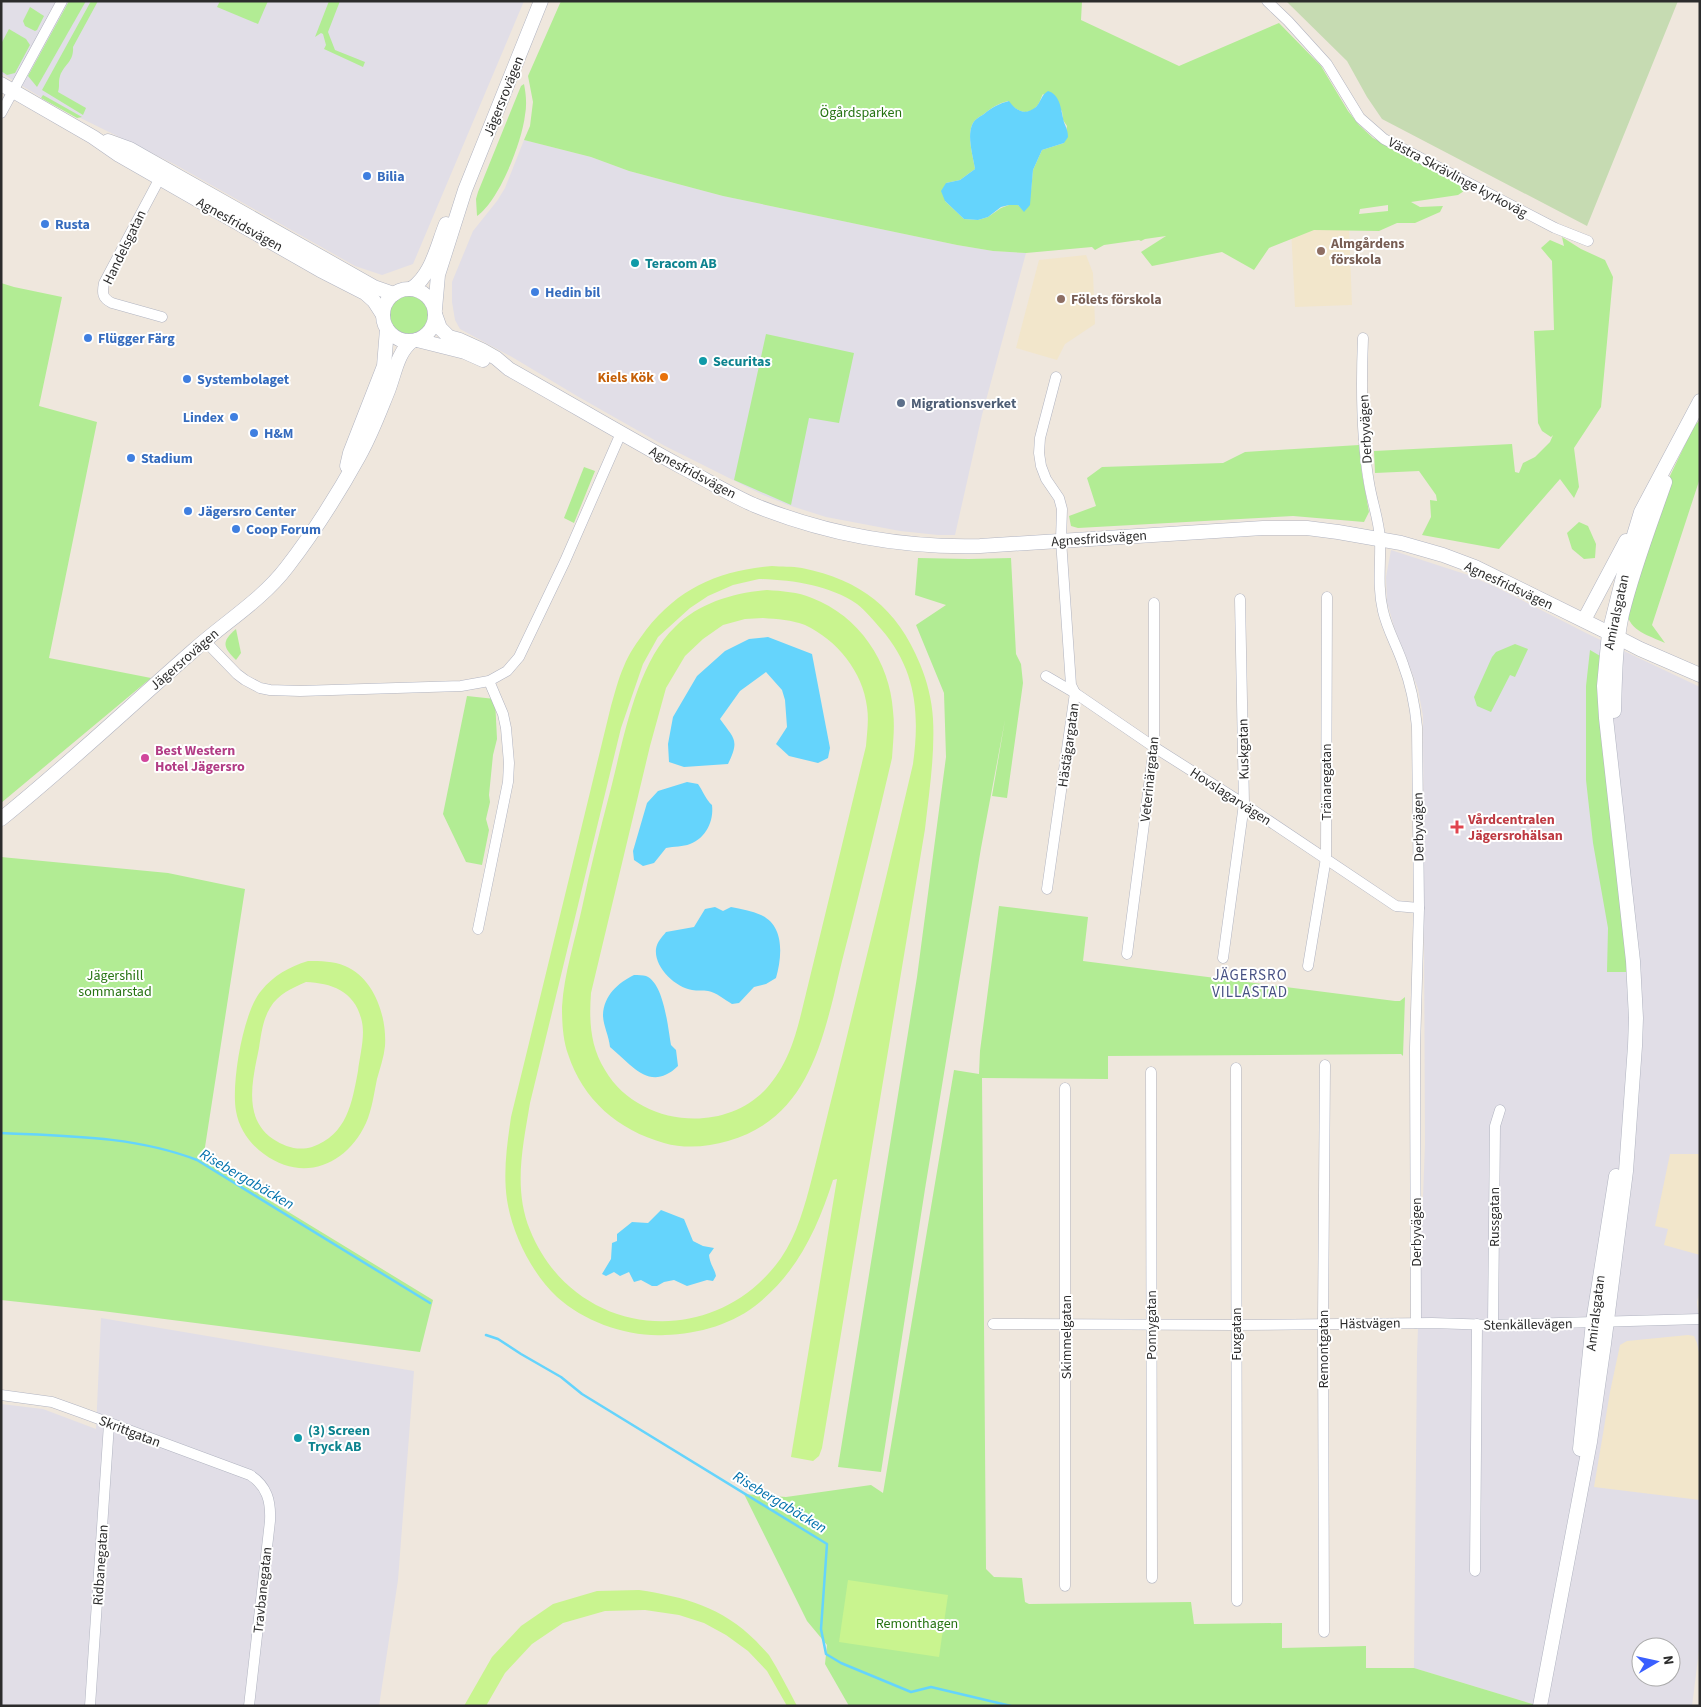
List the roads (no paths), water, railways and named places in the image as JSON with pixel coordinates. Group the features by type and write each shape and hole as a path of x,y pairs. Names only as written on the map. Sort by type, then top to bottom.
{"main road":[{"name":"Jägersrovägen","path":"435,311 438,275 465,190 541,1"},
{"name":"Agnesfridsvägen","path":"7,87 93,137 130,149 162,173 320,270 365,293 383,315"},
{"name":"Agnesfridsvägen","path":"162,173 374,287 394,294"},
{"name":"Jägersrovägen","path":"411,288 420,283 426,274 448,218 465,190"},
{"path":"411,288 426,295 435,311 435,321 428,332 415,340 398,338 387,329 383,315 385,305 394,294 399,290 411,288"},
{"name":"Agnesfridsvägen","path":"435,311 440,328 449,337 482,350 496,358 509,369 621,433 752,504 826,529 894,542 945,546 980,546 1234,529 1280,528 1322,530 1380,539 1430,551 1475,567 1614,635 1640,650 1700,675"},
{"name":"Jägersrovägen","path":"344,480 350,454 384,366 387,329"},
{"name":"Agnesfridsvägen","path":"415,340 465,352 494,365 509,369"},
{"name":"Jägersrovägen","path":"1,819 48,781 281,575 315,529 359,456 374,425 401,353 405,347 415,340"},
{"name":"Amiralsgatan","path":"1540,1706 1576,1515 1581,1441 1626,1171 1635,1046 1635,990 1614,791 1614,635 1631,545 1641,512 1700,401"},
{"name":"Amiralsgatan","path":"1614,635 1678,443"},
{"path":"1584,620 1641,512"}],"street":[{"path":"1,113 7,87 62,1"},
{"name":"Västra Skrävlinge kyrkoväg","path":"1267,1 1288,20 1327,64 1360,118 1384,139 1555,228 1588,242"},
{"name":"Handelsgatan","path":"162,173 104,283 102,294 106,300 112,303 162,317"},
{"name":"Derbyvägen","path":"1363,338 1365,452 1380,539 1379,581 1383,611 1403,664 1415,707 1419,908 1415,1048 1416,1323"},
{"name":"Hästägargatan","path":"1047,889 1075,693 1071,685 1061,540 1062,509 1059,498 1046,479 1041,466 1039,452 1040,438 1056,377"},
{"path":"205,641 237,674 260,688 270,690 300,691 461,686 488,681 507,671 520,657 565,561 621,433"},
{"name":"Tränaregatan","path":"1308,966 1326,858 1328,597"},
{"name":"Kuskgatan","path":"1223,958 1244,804 1240,599"},
{"name":"Veterinärgatan","path":"1128,954 1154,747 1154,603"},
{"name":"Hovslagarvägen","path":"1046,676 1244,804 1396,906 1419,908"},
{"path":"478,929 508,782 509,764 503,714 488,681"},
{"name":"Remontgatan","path":"1324,1632 1323,1324 1325,1065"},
{"name":"Fuxgatan","path":"1236,1068 1237,1601"},
{"name":"Ponnygatan","path":"1151,1072 1152,1578"},
{"name":"Skimmelgatan","path":"1065,1088 1065,1586"},
{"name":"Russgatan","path":"1493,1325 1495,1126 1500,1110"},
{"name":"Stenkällevägen","path":"1416,1323 1493,1325 1700,1319"},
{"name":"Hästvägen","path":"993,1324 1236,1325 1416,1323"},
{"path":"1476,1571 1477,1324"},
{"name":"Skrittgatan","path":"1,1395 52,1402 255,1479"},
{"name":"Ridbanegatan","path":"90,1706 109,1424"},
{"name":"Travbanegatan","path":"249,1706 270,1513 265,1490 255,1479"}],"water":[{"path":"1048,91 1055,95 1059,102 1068,137 1064,143 1042,150 1033,170 1030,205 1024,212 1018,205 1009,205 1001,207 988,217 978,220 964,219 945,201 941,191 946,183 960,180 975,169 970,141 973,123 993,108 1009,101 1018,110 1024,112 1032,110"},
{"path":"768,637 812,654 830,748 828,758 818,763 789,756 776,744 787,727 785,700 782,690 766,672 740,691 720,719 734,740 734,749 728,764 684,767 669,762 668,744 673,717 697,676 725,651 749,639"},
{"path":"687,782 698,784 712,805 712,817 708,828 696,841 684,846 666,848 654,863 643,866 634,860 633,851 647,803 658,791"},
{"path":"715,907 723,911 731,907 761,915 769,920 778,934 780,961 776,978 766,984 754,987 739,1003 732,1004 717,994 692,990 679,985 662,969 656,956 657,944 666,932 694,927 705,909"},
{"path":"634,975 646,976 657,987 667,1018 671,1045 676,1050 678,1066 668,1074 659,1077 650,1077 642,1073 610,1047 604,1023 604,1008 609,996 617,986"},
{"path":"661,1210 684,1219 693,1241 703,1246 714,1248 709,1255 716,1276 713,1281 707,1280 687,1286 674,1280 652,1286 641,1280 634,1282 629,1272 620,1276 614,1272 606,1276 602,1274 611,1259 612,1243 617,1241 617,1234 632,1222 648,1223"}],"waterway":[{"name":"Risebergabäcken","path":"1,1133 125,1142 150,1146 197,1160 430,1303"},
{"name":"Risebergabäcken","path":"486,1335 498,1339 561,1377 582,1394 827,1544 821,1629 826,1654 841,1663 911,1692 931,1687 1011,1706"}],"place":[{"name":"Bilia","path":"367,176"},
{"name":"Rusta","path":"45,224"},
{"name":"Almgårdens förskola","path":"1321,251"},
{"name":"Teracom AB","path":"635,263"},
{"name":"Hedin bil","path":"535,292"},
{"name":"Fölets förskola","path":"1061,299"},
{"name":"Flügger Färg","path":"88,338"},
{"name":"Securitas","path":"703,361"},
{"name":"Kiels Kök","path":"664,377"},
{"name":"Systembolaget","path":"187,379"},
{"name":"Migrationsverket","path":"901,403"},
{"name":"Lindex","path":"234,417"},
{"name":"H&M","path":"254,433"},
{"name":"Stadium","path":"131,458"},
{"name":"Jägersro Center","path":"188,511"},
{"name":"Coop Forum","path":"236,529"},
{"name":"Best Western Hotel Jägersro","path":"145,758"},
{"name":"Vårdcentralen Jägersrohälsan","path":"1457,827"},
{"name":"(3) Screen Tryck AB","path":"298,1438"}],"district":[{"name":"JÄGERSRO VILLASTAD","path":"1250,984"}],"park label":[{"name":"Ögårdsparken","path":"861,112"},
{"name":"Jägershill sommarstad","path":"115,984"},
{"name":"Remonthagen","path":"917,1623"}]}
